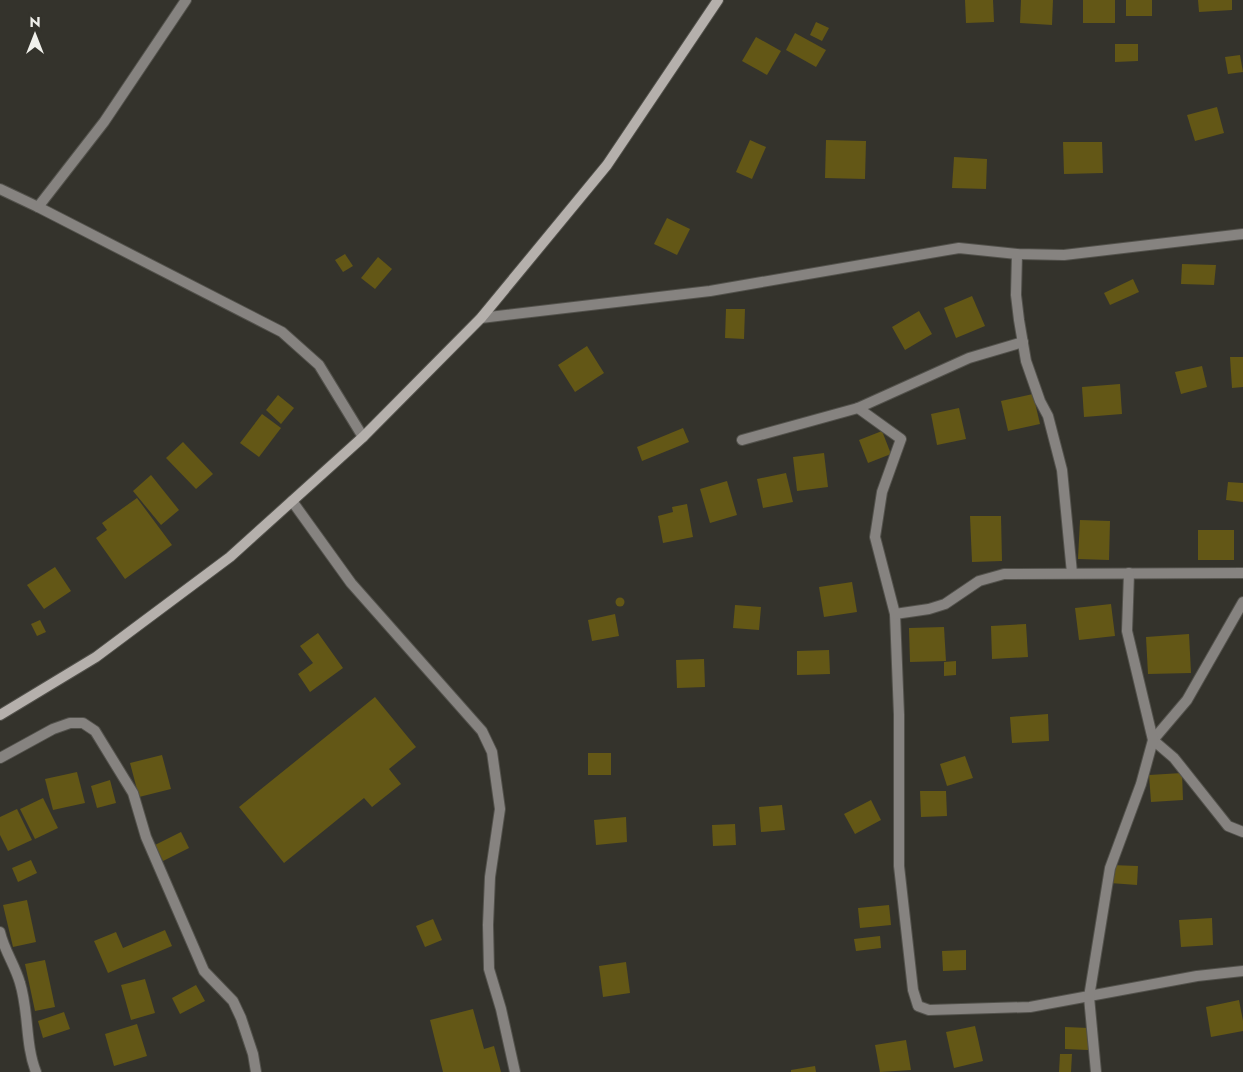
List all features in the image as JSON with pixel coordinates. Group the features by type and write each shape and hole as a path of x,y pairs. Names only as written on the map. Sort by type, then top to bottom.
{"main road":[{"path":"0,715 96,657 230,557 363,437 481,318 607,165 718,0"}],"street":[{"path":"38,207 104,122 186,0"},
{"path":"3,192 38,207 282,332 319,365 363,437"},
{"path":"481,318 710,291 959,248 1017,254 1064,255 1243,234"},
{"path":"1017,254 1016,295 1026,361 1040,401 1048,416 1062,470 1072,573"},
{"path":"742,440 858,408 969,358 1023,342"},
{"path":"858,408 901,439 882,492 875,537 895,614 899,715 899,866 912,990 918,1006 929,1010 1030,1007 1197,976 1243,971"},
{"path":"292,501 351,583 482,731 492,752 500,809 490,877 489,969 501,1009 515,1072"},
{"path":"1129,573 1127,632 1153,740 1174,758 1203,797 1228,826 1243,832"},
{"path":"895,614 929,609 945,604 979,582 1004,574 1243,573"},
{"path":"1096,1072 1089,997 1110,868 1141,784 1153,740 1187,700 1243,602"},
{"path":"0,758 53,729 70,723 83,723 95,731 132,793 146,837 204,971 233,1001 253,1054 256,1072"},
{"path":"0,932 20,983 36,1072"}],"building":[{"path":"965,0 993,0 994,22 966,23"},
{"path":"1021,0 1053,0 1052,25 1020,23"},
{"path":"1083,0 1115,0 1115,23 1083,23"},
{"path":"1126,0 1152,0 1152,16 1126,16"},
{"path":"1198,0 1232,0 1232,10 1199,12"},
{"path":"816,22 829,28 822,41 810,35"},
{"path":"795,33 826,50 816,67 786,50"},
{"path":"756,37 781,51 767,75 742,61"},
{"path":"1115,44 1138,44 1138,61 1115,62"},
{"path":"1240,55 1243,72 1228,74 1225,57"},
{"path":"1217,107 1224,133 1195,141 1187,115"},
{"path":"750,140 766,147 752,179 736,172"},
{"path":"826,140 866,141 865,179 825,178"},
{"path":"1063,142 1102,142 1103,173 1064,174"},
{"path":"954,157 987,159 986,189 952,188"},
{"path":"667,218 690,229 677,255 654,244"},
{"path":"345,254 353,266 343,272 335,260"},
{"path":"378,257 392,269 375,289 361,278"},
{"path":"1182,264 1216,265 1214,285 1181,284"},
{"path":"1133,279 1139,292 1110,305 1104,293"},
{"path":"972,296 985,326 956,338 944,308"},
{"path":"726,309 745,309 744,339 725,338"},
{"path":"919,311 932,334 905,350 892,327"},
{"path":"587,346 604,373 575,392 558,365"},
{"path":"1230,357 1243,357 1243,387 1232,388"},
{"path":"1202,366 1207,387 1181,394 1175,372"},
{"path":"1120,384 1122,414 1084,417 1082,387"},
{"path":"1033,394 1040,424 1008,431 1001,401"},
{"path":"278,395 294,408 281,424 266,410"},
{"path":"959,408 966,439 937,445 931,414"},
{"path":"262,414 281,428 259,457 240,443"},
{"path":"683,428 689,442 642,461 637,447"},
{"path":"882,431 891,454 868,463 859,440"},
{"path":"183,442 213,474 196,489 166,458"},
{"path":"824,453 828,487 797,491 793,457"},
{"path":"786,473 793,502 763,508 757,479"},
{"path":"151,475 179,510 161,525 133,491"},
{"path":"727,481 737,515 710,523 700,489"},
{"path":"1228,482 1243,483 1243,502 1226,500"},
{"path":"137,498 172,545 125,579 96,538 107,530 102,523"},
{"path":"687,504 693,537 663,543 658,516 673,512 672,507"},
{"path":"970,516 1001,516 1002,561 972,562"},
{"path":"1080,520 1110,521 1109,560 1078,559"},
{"path":"1198,530 1234,530 1234,560 1198,560"},
{"path":"55,567 71,591 44,609 27,585"},
{"path":"852,582 857,612 824,617 819,587"},
{"path":"620,597 625,602 620,607 615,602"},
{"path":"1111,604 1115,636 1079,640 1075,608"},
{"path":"735,605 761,607 759,630 733,628"},
{"path":"615,614 619,636 592,641 588,620"},
{"path":"40,620 46,632 37,636 31,624"},
{"path":"1026,624 1028,657 992,659 991,626"},
{"path":"944,627 946,661 910,662 909,628"},
{"path":"318,633 343,668 310,692 298,674 313,663 300,646"},
{"path":"1189,634 1191,673 1148,674 1146,637"},
{"path":"829,650 830,674 797,675 797,651"},
{"path":"704,659 705,687 677,688 676,660"},
{"path":"956,661 956,675 944,676 944,662"},
{"path":"375,697 416,747 389,769 401,784 372,807 364,798 284,863 239,807"},
{"path":"1048,714 1049,741 1012,743 1010,717"},
{"path":"588,753 611,753 611,775 588,775"},
{"path":"162,755 171,789 139,797 130,763"},
{"path":"965,756 973,778 947,786 940,764"},
{"path":"77,772 85,803 53,810 45,779"},
{"path":"1182,773 1183,800 1151,802 1149,775"},
{"path":"110,780 116,803 97,808 91,786"},
{"path":"920,791 946,791 947,816 921,817"},
{"path":"43,798 58,828 35,839 20,809"},
{"path":"871,800 881,820 855,834 844,814"},
{"path":"782,805 785,830 761,832 759,807"},
{"path":"17,809 32,840 8,851 0,835 0,817"},
{"path":"626,817 627,842 596,845 594,820"},
{"path":"735,824 736,845 713,846 712,825"},
{"path":"181,832 189,848 163,861 155,845"},
{"path":"31,860 37,873 18,882 12,868"},
{"path":"1111,865 1138,866 1137,885 1110,883"},
{"path":"27,900 36,942 13,947 3,905"},
{"path":"889,905 891,925 860,928 858,908"},
{"path":"1212,918 1213,945 1181,947 1179,920"},
{"path":"433,919 442,940 425,947 416,926"},
{"path":"165,930 172,946 108,973 94,941 116,932 123,948"},
{"path":"880,936 881,948 856,951 854,939"},
{"path":"966,950 966,970 943,971 942,951"},
{"path":"45,960 55,1007 35,1011 25,964"},
{"path":"626,962 630,993 603,997 599,966"},
{"path":"145,979 155,1013 131,1020 121,985"},
{"path":"196,985 205,1001 180,1014 172,998"},
{"path":"1239,1000 1243,1031 1211,1037 1206,1007"},
{"path":"473,1009 484,1049 494,1046 501,1072 443,1072 430,1020"},
{"path":"64,1012 70,1029 43,1038 38,1021"},
{"path":"137,1024 147,1056 114,1066 105,1034"},
{"path":"975,1026 983,1061 954,1068 946,1032"},
{"path":"1065,1027 1089,1028 1088,1050 1065,1049"},
{"path":"906,1040 911,1070 880,1072 875,1045"},
{"path":"1060,1054 1072,1054 1071,1072 1059,1072"},
{"path":"815,1066 816,1072 791,1072 791,1070"}]}
